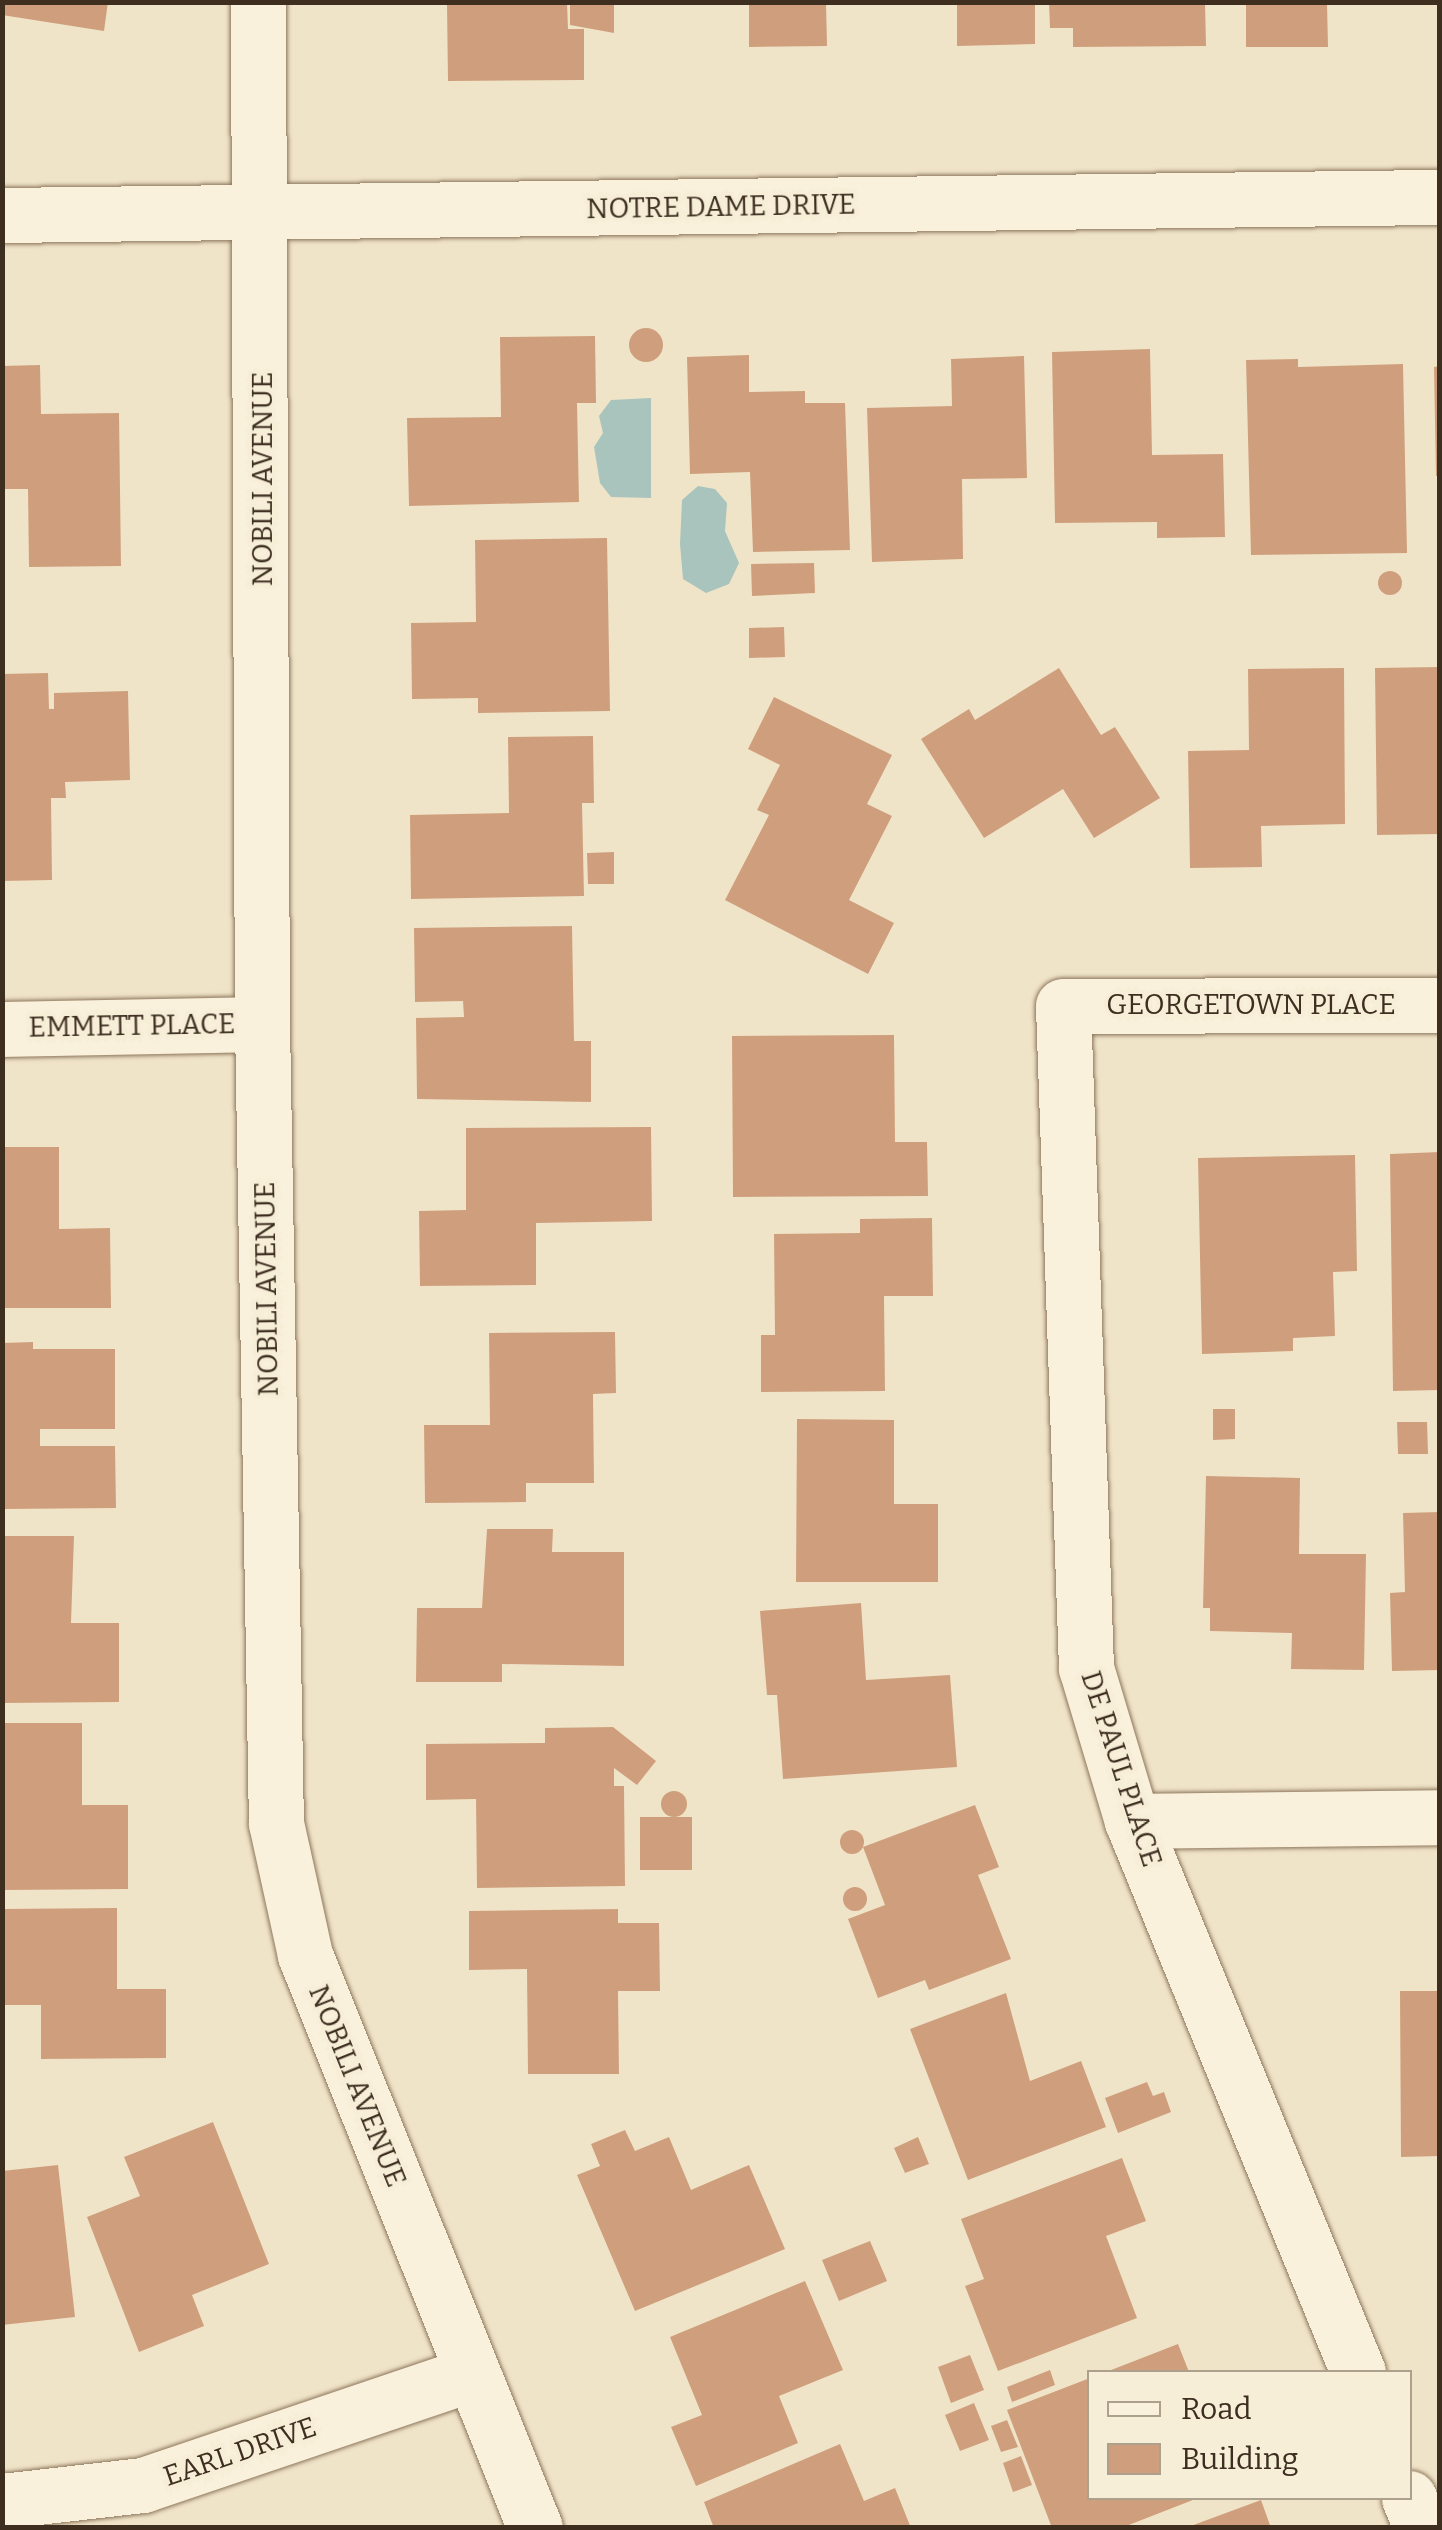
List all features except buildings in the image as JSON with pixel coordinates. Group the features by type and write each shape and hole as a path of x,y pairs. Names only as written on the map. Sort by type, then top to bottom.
{"street":[{"name":"NOBILI AVENUE","path":"258,2 262,214 262,1024 276,1823 305,1956 535,2528"},
{"name":"NOTRE DAME DRIVE","path":"2,215 1440,197"},
{"name":"GEORGETOWN PLACE","path":"1064,1006 1440,1005"},
{"name":"DE PAUL PLACE","path":"1064,1006 1086,1668 1132,1821 1357,2370"},
{"name":"EMMETT PLACE","path":"2,1029 262,1024"},
{"path":"1132,1821 1440,1817"},
{"name":"EARL DRIVE","path":"2,2502 143,2485 471,2374"},
{"path":"1410,2500 1421,2528"}],"water":[{"path":"651,398 651,498 611,497 600,483 594,447 603,433 599,416 611,400"},
{"path":"698,486 715,489 727,503 725,531 739,563 729,584 706,593 683,579 680,544 682,500"}]}
